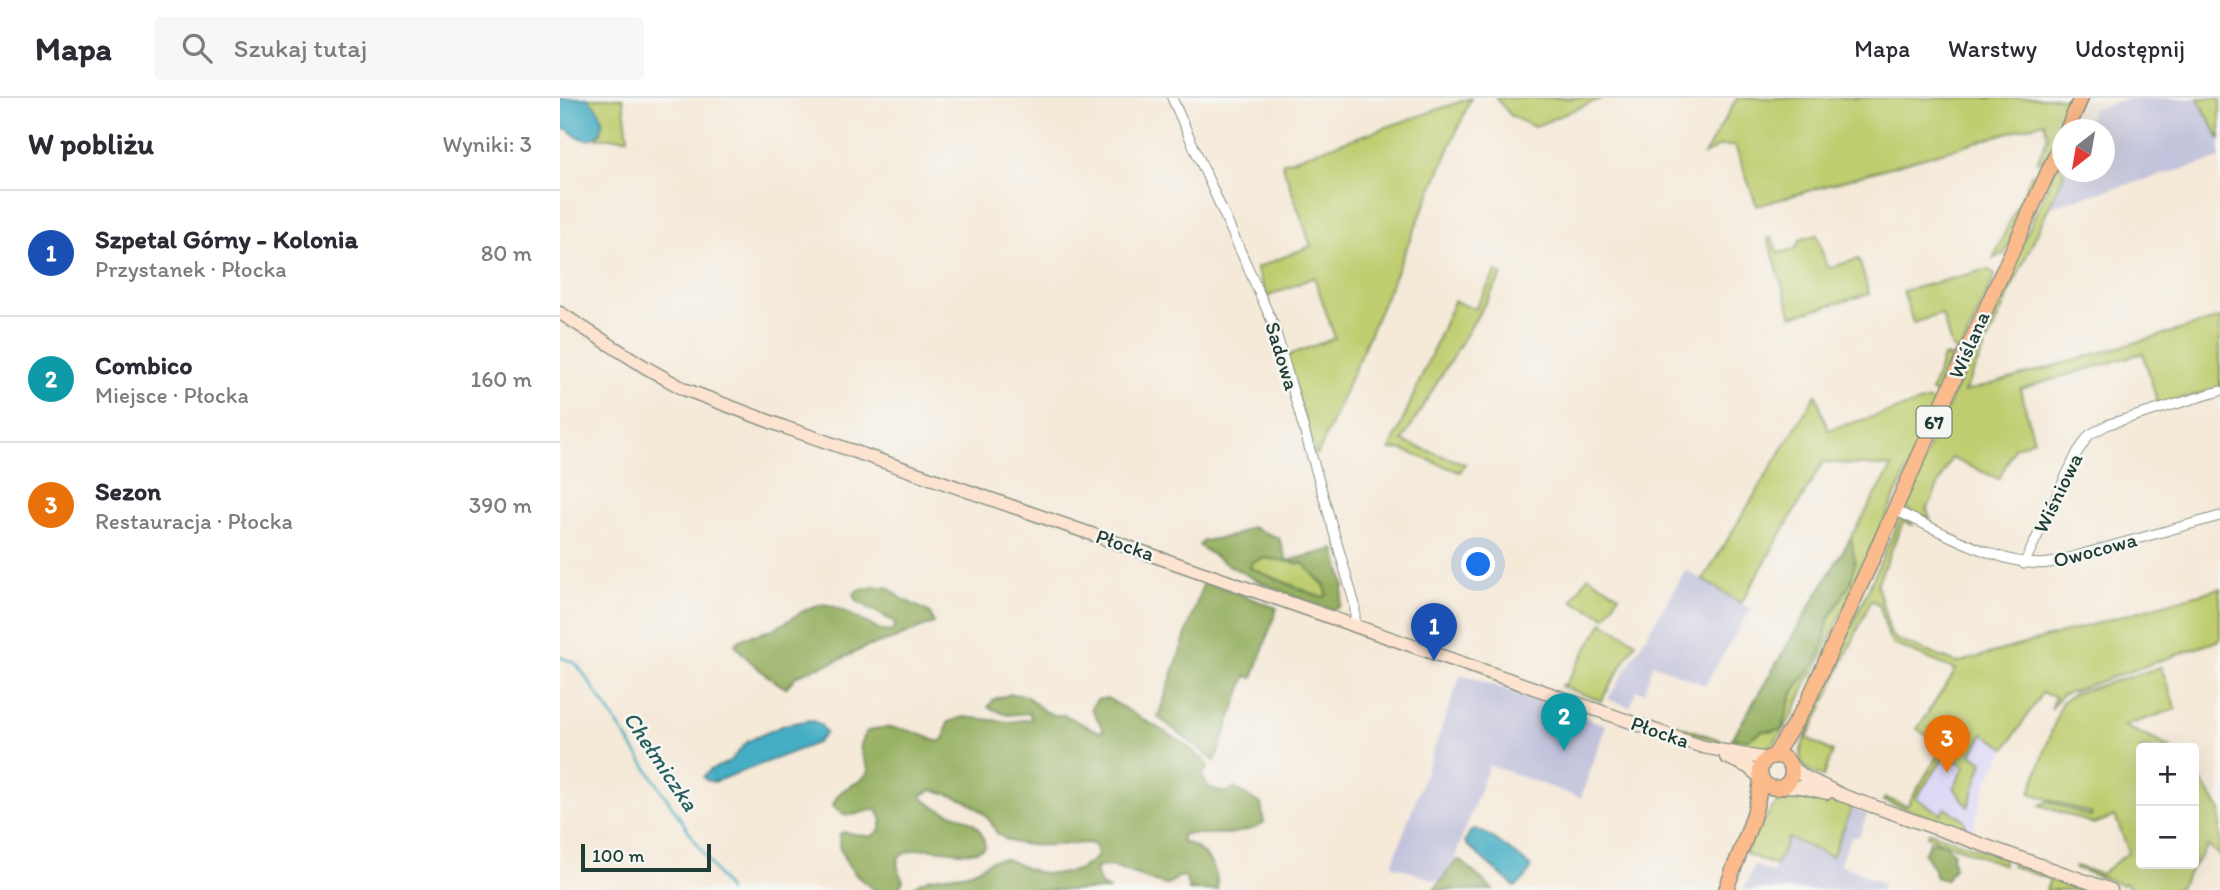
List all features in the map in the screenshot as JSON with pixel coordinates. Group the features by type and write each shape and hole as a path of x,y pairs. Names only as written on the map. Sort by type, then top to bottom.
{"main road":[{"path":"2072,119 2081,98"},
{"name":"Wiślana","path":"1791,767 1792,749 1806,705 2052,163"},
{"name":"Płocka","path":"560,313 684,389 784,427 1703,747 1748,768 1761,778"},
{"name":"Wiślana","path":"1770,758 1806,705"},
{"name":"Płocka","path":"1703,747 1770,758"},
{"path":"1770,758 1785,758 1791,767 1805,777 1844,796 2111,890"},
{"name":"67","path":"1726,890 1760,794 1761,768 1770,758"},
{"name":"67","path":"1748,833 1781,787 1791,778 1791,767"},
{"path":"1761,778 1768,786 1801,787 1844,796"}],"street":[{"name":"Sadowa","path":"1171,98 1274,326 1355,605 1355,626"},
{"name":"Wiśniowa","path":"2024,564 2077,453 2090,435 2109,424 2220,391"},
{"name":"Owocowa","path":"1894,510 1998,556 2024,564 2050,563 2220,516"}],"shaded area":[{"path":"2130,98 2198,98 2220,140 2220,159 2050,206 2061,182 2115,182 2115,119 2088,119 2093,109"},
{"path":"1686,570 1751,609 1705,685 1653,664 1644,692 1636,690 1630,707 1608,699"},
{"path":"1461,674 1606,725 1581,798 1489,765 1445,884 1392,865"},
{"path":"1984,734 2006,748 1987,781 1972,830 1907,807 1943,746"},
{"path":"1852,809 1867,814 1859,837 1851,837 1839,864 1881,883 1883,890 1744,890 1754,865 1773,873 1788,838 1832,857"}],"green space":[{"path":"560,98 623,98 628,138 597,138 602,132"},
{"path":"1471,98 1318,454 1315,455 1286,356 1335,338 1314,277 1267,297 1256,268 1311,246 1282,163"},
{"path":"1496,98 1602,98 1534,127 1511,116"},
{"path":"1737,98 2075,98 2066,119 2052,119 2052,149 2048,158 2037,162 2048,137 2044,122 1757,206 1735,146 1720,146 1704,155"},
{"path":"2198,98 2220,98 2220,140"},
{"path":"2032,173 2039,178 2004,254 1993,259"},
{"path":"2052,176 2052,182 2060,182 1987,342 1980,338"},
{"path":"1817,235 1827,268 1859,259 1869,294 1792,316 1768,239 1772,238 1778,253 1795,249 1801,239"},
{"path":"1985,270 1995,275 1961,351 1952,349 1942,314 1913,323 1903,291"},
{"path":"1496,271 1502,275 1402,441 1465,464 1460,472 1400,449 1390,450 1454,301 1475,309"},
{"path":"2220,318 2220,388 2158,405 2143,353 2020,389 2034,440 2014,448 1999,479 1951,458 1927,510 1930,519 1901,507 1977,344 1985,347 1964,392"},
{"path":"1943,357 1955,359 1939,395 1931,392"},
{"path":"1816,394 1828,430 1929,400 1937,405 1815,672 1774,743 1759,749 1742,748 1662,722 1729,743 1732,739 1748,739 1763,731 1773,731 1789,705 1795,689 1811,669 1824,642 1828,620 1841,600 1852,549 1851,537 1892,467 1823,462 1741,603 1703,580"},
{"path":"1900,518 1911,521 1913,525 1903,522 1877,584 1891,635 1897,640 1957,663 2220,588 2220,640 2061,695 2051,710 2055,697 2042,693 2006,748 1984,734 1971,754 1983,762 1968,807 1954,788 1965,766 1946,755 1916,798 1941,814 1945,808 1962,818 1965,823 1963,829 1883,801 1885,798 1907,806 1943,747 1917,729 1956,670 1893,644 1889,639 1879,604 1871,600 1825,702 1820,698"},
{"path":"1251,527 1279,538 1287,561 1335,549 1344,585 1340,606 1334,610 1282,592 1230,566 1199,546 1203,541 1233,536","holes":["1265,558 1304,564 1325,586 1327,595 1315,595 1250,568 1252,562"]},
{"path":"1851,537 1855,562 1851,582 1828,620 1816,663 1791,696 1783,728 1763,731 1748,739 1732,739"},
{"path":"1265,558 1304,564 1325,586 1327,595 1315,595 1250,568 1252,562"},
{"path":"1588,576 1619,595 1606,617 1572,601"},
{"path":"1204,581 1277,608 1253,678 1246,676 1215,761 1158,717"},
{"path":"887,587 904,600 929,612 934,623 807,671 795,677 786,688 758,668 735,644 744,638 775,628 819,605 835,607 890,632 895,627 894,622 857,601 854,594 858,590"},
{"path":"1603,622 1636,642 1601,701 1561,686 1565,685"},
{"path":"2161,667 2176,709 2124,726 2161,743 2136,743 2136,869 2192,869 2177,890 2136,890 2125,883 2123,885 2075,868 2076,866 2101,874 2129,852 2115,816 2094,824 2040,805 2048,801 2091,817 2092,814 2030,793 2062,702 2076,693"},
{"path":"1011,694 1026,696 1044,711 1064,715 1099,732 1104,730 1091,708 1097,700 1107,698 1182,742 1205,761 1208,767 1202,776 1208,787 1222,792 1229,792 1234,788 1261,804 1264,823 1255,828 1225,834 1183,834 1181,841 1196,848 1208,859 1216,873 1217,890 1189,890 1186,878 1180,876 1167,885 1121,869 1103,866 1095,869 1097,876 1101,885 1110,890 910,890 935,877 967,873 997,859 1009,860 1030,870 1061,874 1080,869 1096,857 1096,847 1091,843 1030,845 1008,840 998,834 984,814 971,804 933,790 921,795 928,803 976,826 985,847 966,852 933,849 910,851 899,857 897,865 903,881 897,890 874,890 857,876 846,862 839,846 840,834 844,832 871,837 880,830 882,820 877,809 849,815 833,806 845,789 869,771 861,748 866,732 884,728 902,729 938,742 944,739 948,722 963,717 1009,722 1032,719 1029,713 1007,715 988,707 994,699"},
{"path":"1818,702 1823,706 1807,738 1833,752 1823,777 1806,768 1801,761 1801,750"},
{"path":"2199,778 2220,809 2220,856 2208,846 2199,859"},
{"path":"1796,794 1853,805 1832,857 1788,838 1776,866 1747,854 1749,845 1770,810"},
{"path":"1930,832 2004,858 2004,865 1927,836"},
{"path":"1930,841 1944,843 1954,853 1954,868 1946,880 1935,877 1934,869 1924,854"},
{"path":"1457,860 1461,861 1493,890 1434,890"},
{"path":"2013,862 2098,890 2046,890 2050,879 2011,866"}],"water":[{"path":"560,98 587,98 602,118 599,134 585,139 577,137 568,129 560,129"},
{"path":"810,720 820,724 826,733 817,743 714,782 703,777 710,770 729,762 748,741 784,725"},
{"path":"1474,829 1495,839 1531,867 1527,876 1515,887 1467,845 1465,842"}],"waterway":[{"name":"Chełmiczka","path":"560,657 575,663 584,674 728,890"}],"place":[{"name":"Szpetal Górny - Kolonia","path":"1434,661"},
{"name":"Combico","path":"1564,751"},
{"name":"Sezon","path":"1947,773"}]}
